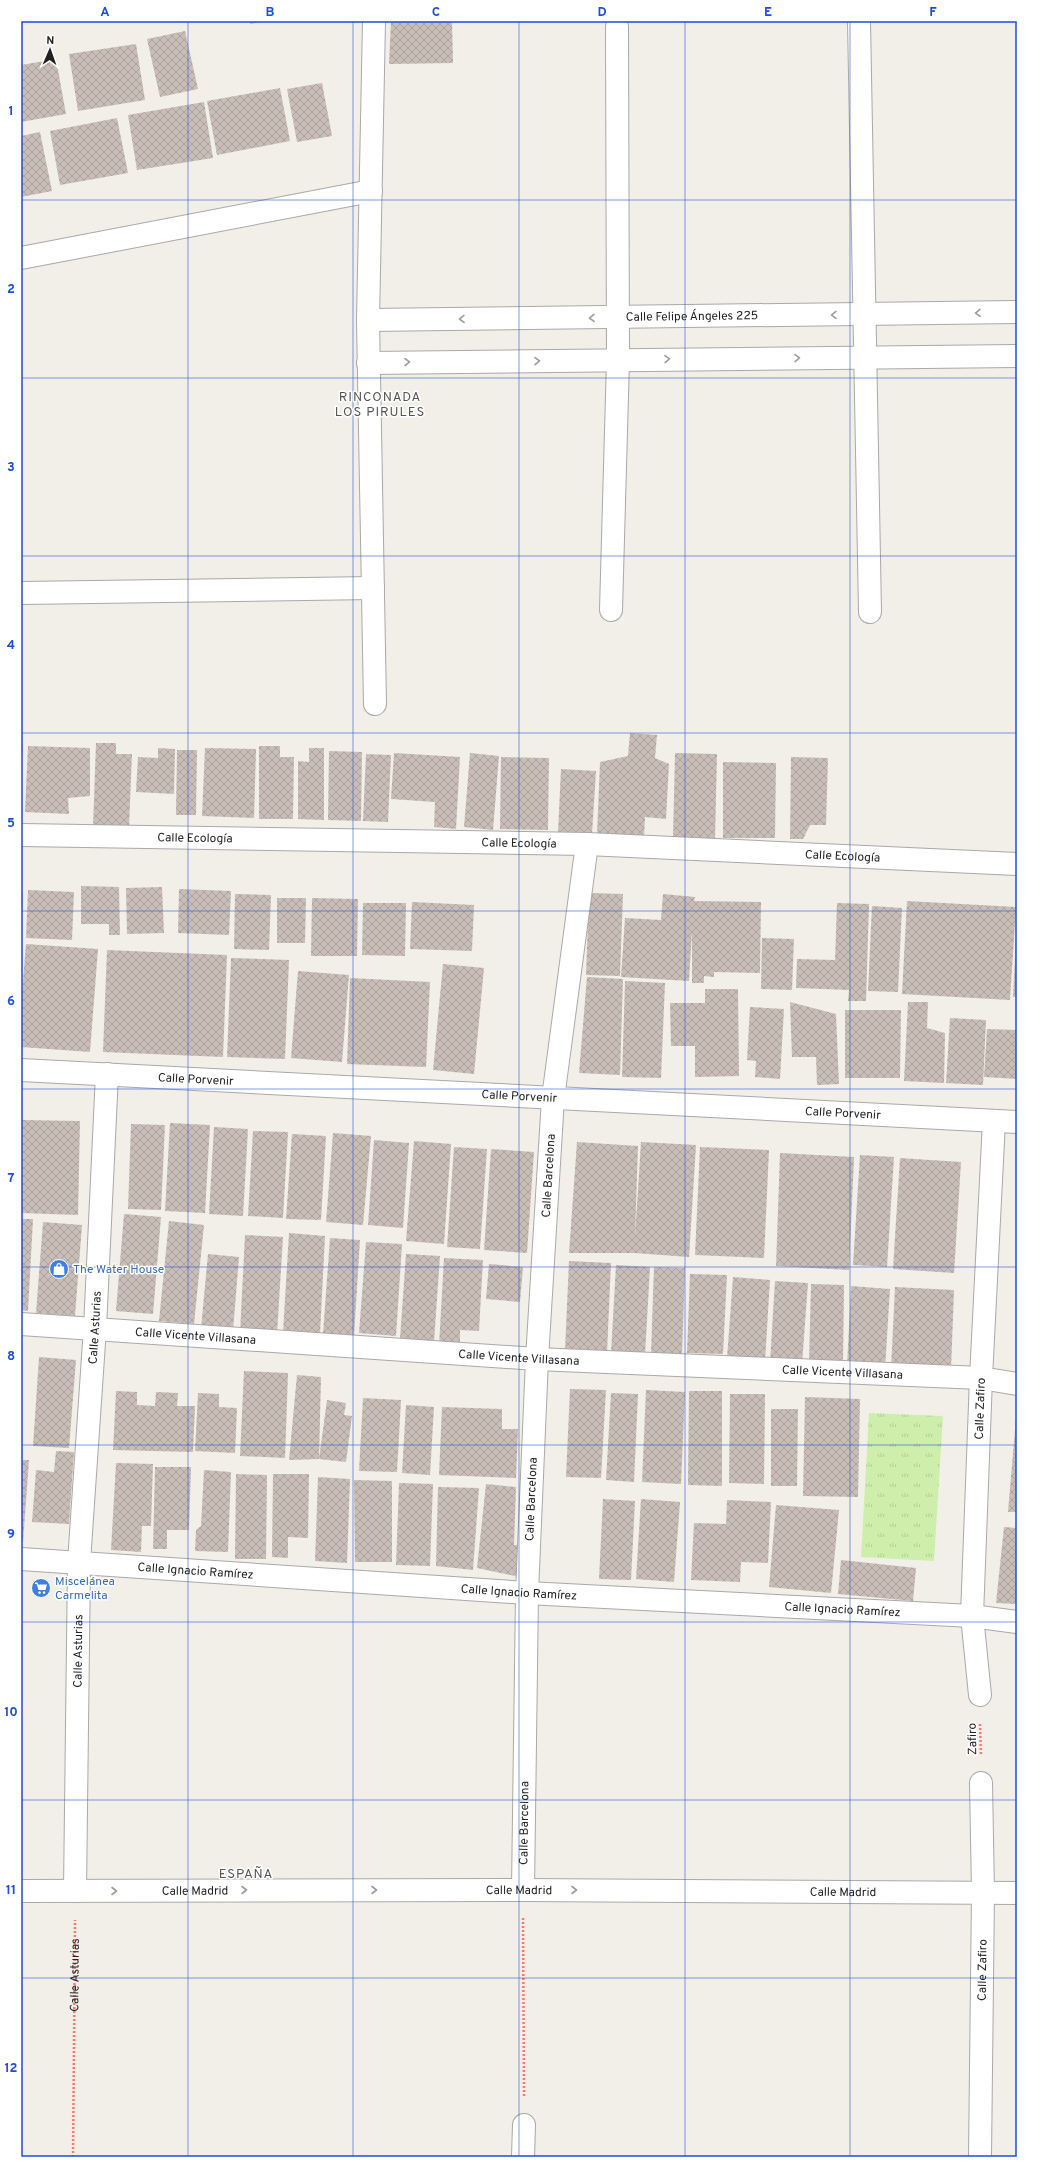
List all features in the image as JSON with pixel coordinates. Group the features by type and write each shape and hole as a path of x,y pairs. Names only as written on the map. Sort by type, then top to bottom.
{"street":[{"path":"374,21 368,363 375,704"},
{"path":"859,21 866,314 870,612"},
{"path":"611,610 618,360 617,27"},
{"path":"21,258 371,191"},
{"name":"Calle Felipe Ángeles 225","path":"368,320 1017,312"},
{"path":"368,363 1017,356"},
{"path":"21,593 373,588"},
{"name":"Calle Ecología","path":"21,835 587,844 1017,864"},
{"name":"Calle Barcelona","path":"523,1890 527,1593 537,1358 553,1098 587,844"},
{"name":"Calle Porvenir","path":"21,1070 1017,1122"},
{"name":"Calle Asturias","path":"76,1891 78,1562 95,1328 107,1074"},
{"name":"Calle Zafiro","path":"980,1695 972,1616 981,1378 994,1121"},
{"name":"Calle Vicente Villasana","path":"21,1324 537,1358 981,1378 1017,1384"},
{"name":"Calle Ignacio Ramírez","path":"21,1559 527,1593 972,1616 1017,1622"},
{"name":"Calle Zafiro","path":"980,2157 983,1893 981,1783"},
{"name":"Calle Madrid","path":"21,1891 523,1890 1017,1893"},
{"path":"523,2157 524,2125"}],"path":[{"name":"Zafiro","path":"980,1695 981,1783"},
{"path":"523,1890 524,2125"},
{"name":"Calle Asturias","path":"74,2157 76,1891"}],"green space":[{"path":"869,1413 943,1416 934,1561 861,1557"}],"building":[{"path":"250,21 261,21 261,22 250,24"},
{"path":"391,21 452,21 453,63 389,64"},
{"path":"185,31 198,89 160,97 147,39"},
{"path":"136,44 145,100 78,111 69,54"},
{"path":"56,59 66,114 21,122 21,65"},
{"path":"322,83 332,136 297,142 287,89"},
{"path":"280,88 290,141 217,155 207,101"},
{"path":"204,102 213,158 137,170 128,115"},
{"path":"117,118 128,173 60,185 50,131"},
{"path":"40,132 52,191 21,197 21,136"},
{"path":"630,733 657,735 655,758 669,764 666,819 645,817 644,837 597,835 600,762 628,756"},
{"path":"96,743 116,743 116,754 132,754 129,828 93,827"},
{"path":"21,745 23,745 22,758 21,758"},
{"path":"28,746 90,748 90,796 68,798 69,814 25,812"},
{"path":"259,746 280,746 280,757 294,757 293,819 259,819"},
{"path":"158,748 175,749 174,794 136,792 138,757 158,758"},
{"path":"205,748 256,749 254,818 202,816"},
{"path":"309,748 324,748 324,820 298,819 298,761 309,762"},
{"path":"177,750 197,750 196,815 176,815"},
{"path":"329,751 362,752 361,821 328,820"},
{"path":"394,753 460,757 456,829 434,827 435,802 391,799"},
{"path":"470,753 499,756 493,830 464,827"},
{"path":"675,753 717,754 715,839 673,838"},
{"path":"366,754 391,755 388,822 363,821"},
{"path":"501,757 549,758 548,830 500,829"},
{"path":"791,757 828,758 826,825 810,825 803,839 790,839"},
{"path":"723,762 776,763 775,838 723,838"},
{"path":"561,769 596,771 592,834 558,832"},
{"path":"81,886 119,887 120,935 109,935 109,924 81,924"},
{"path":"162,887 164,933 127,934 126,888"},
{"path":"179,889 231,891 229,935 178,933"},
{"path":"28,890 74,892 72,940 26,938"},
{"path":"21,893 23,893 22,918 21,918"},
{"path":"589,893 623,894 620,976 586,975"},
{"path":"235,894 271,895 269,950 234,949"},
{"path":"663,894 695,897 694,901 761,902 760,973 714,972 714,977 704,976 704,983 692,983 692,931 689,981 621,977 625,918 661,920"},
{"path":"277,898 306,898 305,943 277,943"},
{"path":"312,898 358,899 357,956 311,956"},
{"path":"907,901 1016,907 1010,1000 902,994"},
{"path":"412,902 474,905 472,951 410,949"},
{"path":"363,903 406,903 405,956 362,955"},
{"path":"837,903 869,904 866,1001 848,1001 849,990 796,988 797,959 835,960"},
{"path":"872,906 902,908 898,992 868,991"},
{"path":"1016,935 1017,997 1013,997"},
{"path":"762,938 794,939 792,990 761,989"},
{"path":"26,944 98,949 90,1052 21,1047 21,1004"},
{"path":"107,950 227,955 223,1057 103,1052"},
{"path":"231,958 289,960 285,1059 227,1057"},
{"path":"443,964 484,968 474,1074 433,1070"},
{"path":"298,971 349,975 342,1062 291,1058"},
{"path":"587,977 623,979 620,1075 579,1073"},
{"path":"350,978 430,982 426,1067 347,1064"},
{"path":"625,981 665,983 661,1078 622,1077"},
{"path":"705,989 738,989 739,1076 695,1077 695,1046 671,1046 670,1003 705,1003"},
{"path":"790,1002 836,1014 839,1084 817,1085 816,1057 792,1057"},
{"path":"908,1002 928,1002 927,1028 945,1033 944,1083 904,1081"},
{"path":"750,1007 784,1009 780,1079 755,1077 756,1061 747,1060"},
{"path":"845,1010 901,1010 900,1078 845,1078"},
{"path":"950,1018 986,1020 983,1085 946,1083"},
{"path":"987,1029 1017,1030 1017,1079 984,1077"},
{"path":"21,1120 80,1121 78,1215 21,1213"},
{"path":"170,1123 210,1125 205,1213 165,1211"},
{"path":"131,1124 165,1125 161,1210 128,1209"},
{"path":"214,1127 248,1129 243,1216 209,1214"},
{"path":"253,1131 288,1132 283,1218 248,1216"},
{"path":"333,1133 371,1136 363,1225 326,1222"},
{"path":"292,1134 326,1136 321,1220 286,1219"},
{"path":"374,1140 409,1143 403,1228 368,1225"},
{"path":"414,1141 451,1144 444,1244 406,1241"},
{"path":"577,1142 638,1146 635,1237 641,1142 696,1145 689,1257 634,1253 569,1253"},
{"path":"454,1147 487,1149 480,1249 447,1247"},
{"path":"700,1147 769,1150 764,1258 695,1255"},
{"path":"491,1149 534,1152 527,1253 484,1250"},
{"path":"780,1153 854,1157 849,1270 776,1266"},
{"path":"860,1155 894,1157 887,1267 853,1265"},
{"path":"900,1158 961,1162 954,1273 893,1269"},
{"path":"124,1214 161,1217 153,1314 116,1311"},
{"path":"21,1219 33,1219 28,1311 21,1310"},
{"path":"169,1221 204,1225 194,1324 159,1321"},
{"name":"The Water House","path":"43,1222 82,1225 75,1316 36,1313"},
{"path":"289,1233 325,1236 320,1334 283,1332"},
{"path":"245,1235 283,1237 277,1334 240,1333"},
{"path":"330,1238 360,1240 354,1336 323,1334"},
{"path":"366,1242 402,1244 396,1336 359,1333"},
{"path":"208,1254 239,1257 233,1331 201,1328"},
{"path":"406,1254 440,1256 434,1342 400,1339"},
{"path":"444,1258 483,1260 479,1331 460,1330 460,1347 439,1346"},
{"path":"569,1261 611,1263 607,1353 565,1351"},
{"path":"489,1264 523,1267 520,1302 486,1299"},
{"path":"616,1265 650,1267 645,1355 611,1353"},
{"path":"654,1267 685,1268 682,1355 651,1354"},
{"path":"690,1274 727,1275 723,1354 687,1353"},
{"path":"733,1277 770,1280 765,1361 727,1358"},
{"path":"775,1281 808,1283 802,1364 770,1362"},
{"path":"811,1284 844,1285 843,1363 809,1362"},
{"path":"851,1286 890,1289 885,1369 847,1367"},
{"path":"895,1287 954,1290 951,1370 891,1368"},
{"path":"39,1357 76,1360 69,1448 33,1446"},
{"path":"244,1371 288,1373 285,1458 240,1456"},
{"path":"297,1375 321,1377 319,1459 289,1460"},
{"path":"570,1389 606,1390 601,1478 566,1477"},
{"path":"646,1390 685,1392 681,1484 642,1482"},
{"path":"116,1391 137,1392 137,1405 155,1406 156,1392 178,1393 177,1406 195,1406 193,1452 113,1450"},
{"path":"689,1391 722,1391 722,1486 688,1485"},
{"path":"198,1393 219,1394 219,1407 237,1408 235,1453 195,1451"},
{"path":"611,1393 638,1394 634,1482 606,1480"},
{"path":"730,1394 765,1394 764,1484 729,1483"},
{"path":"805,1397 860,1399 858,1497 803,1496"},
{"path":"363,1398 401,1400 397,1472 359,1471"},
{"path":"327,1400 346,1403 344,1415 352,1416 346,1462 319,1459"},
{"path":"406,1405 434,1407 430,1475 402,1473"},
{"path":"442,1407 502,1409 502,1429 518,1429 516,1478 439,1475"},
{"path":"771,1409 798,1409 797,1486 771,1486"},
{"path":"1016,1418 1017,1512 1008,1512"},
{"path":"56,1451 74,1452 69,1524 32,1522 36,1470 54,1472"},
{"path":"21,1460 29,1460 23,1542 21,1542"},
{"path":"116,1463 153,1464 151,1526 142,1526 141,1552 111,1550"},
{"path":"155,1467 191,1467 189,1530 167,1530 167,1549 153,1549"},
{"path":"204,1470 231,1472 228,1552 195,1551 196,1530 201,1526"},
{"path":"236,1474 267,1475 266,1559 235,1559"},
{"path":"273,1474 309,1474 308,1538 288,1537 288,1558 272,1557"},
{"path":"318,1477 350,1479 347,1563 315,1561"},
{"path":"354,1480 392,1481 392,1562 355,1562"},
{"path":"399,1483 433,1484 430,1566 396,1565"},
{"path":"486,1484 516,1487 514,1545 521,1545 520,1577 477,1568"},
{"path":"438,1487 479,1488 473,1570 436,1566"},
{"path":"603,1499 635,1501 631,1580 599,1579"},
{"path":"641,1499 680,1502 674,1582 636,1579"},
{"path":"727,1500 771,1502 768,1563 741,1562 740,1582 691,1580 694,1523 726,1524"},
{"path":"776,1505 839,1510 831,1593 769,1587"},
{"path":"1004,1527 1017,1528 1017,1604 996,1603"},
{"path":"841,1560 916,1568 913,1601 838,1594"}],"place":[{"name":"The Water House","path":"59,1269"},
{"name":"Miscelánea Carmelita","path":"41,1588"}],"district":[{"name":"RINCONADA LOS PIRULES","path":"380,404"},
{"name":"ESPAÑA","path":"246,1873"}]}
